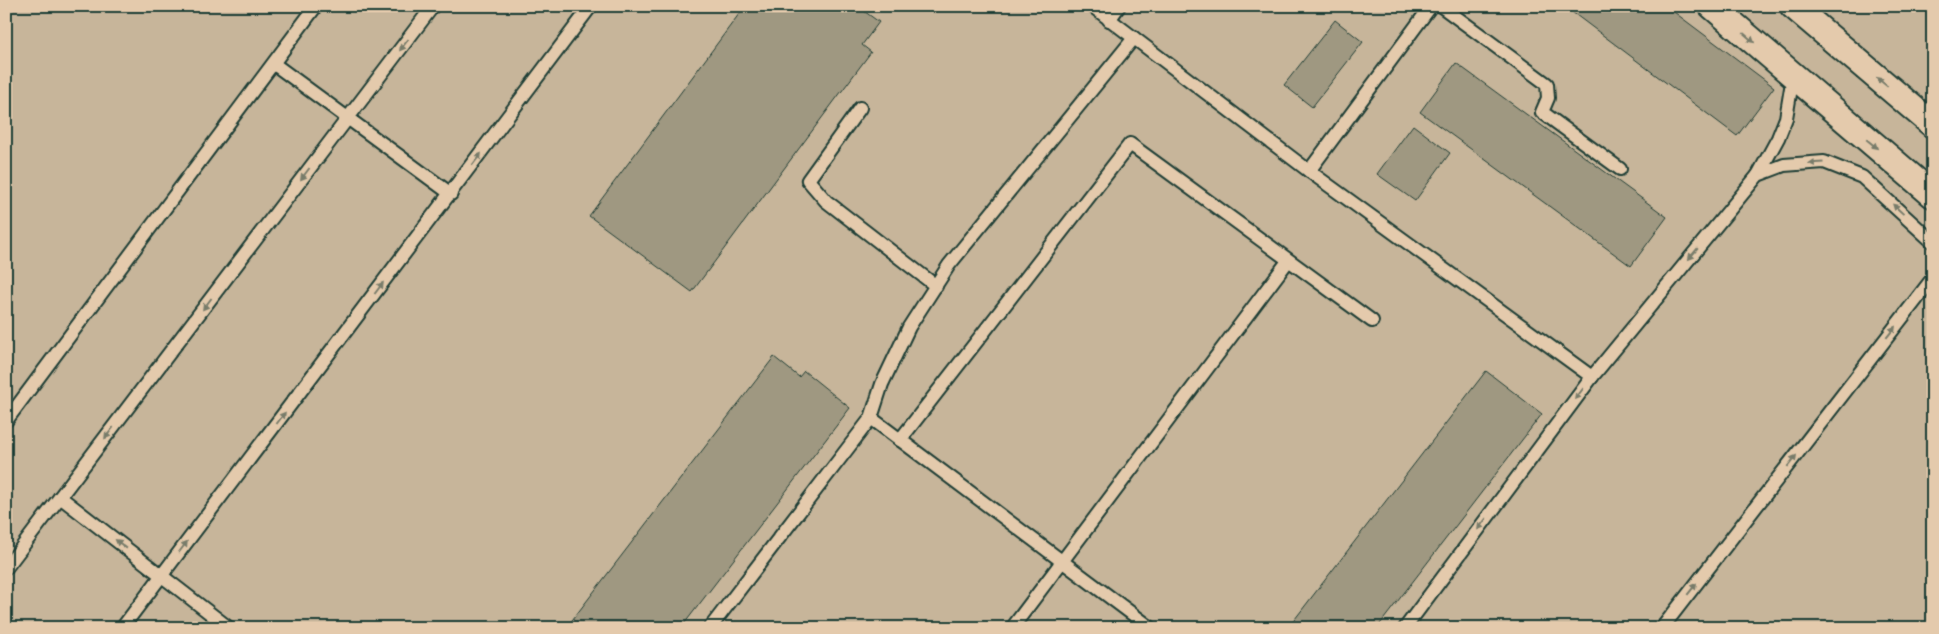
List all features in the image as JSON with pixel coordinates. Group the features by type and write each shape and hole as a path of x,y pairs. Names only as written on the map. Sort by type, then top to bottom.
{"street":[{"path":"1712,6 1933,195"},
{"path":"1793,6 1933,125"}],"lane":[{"path":"6,421 316,6"},
{"path":"6,568 433,6"},
{"path":"122,628 591,6"},
{"path":"1092,6 1309,171 1592,377"},
{"path":"1110,20 1119,6"},
{"path":"1309,171 1432,6"},
{"path":"1441,6 1547,84 1548,98 1542,112 1620,169"},
{"path":"710,628 872,418 882,384 909,327 949,265 1134,38"},
{"path":"274,64 451,194"},
{"path":"1405,628 1592,377 1758,176 1786,118 1793,76"},
{"path":"860,108 808,180 826,201 936,286"},
{"path":"900,440 1130,144 1372,321"},
{"path":"1758,176 1784,165 1824,162 1862,177 1933,242"},
{"path":"1012,628 1288,261"},
{"path":"1662,628 1933,278"},
{"path":"872,418 1151,628"},
{"path":"60,497 229,628"}],"shaded area":[{"path":"6,6 1933,6 1933,628 6,628"}],"building":[{"path":"745,6 857,6 879,22 862,45 871,52 692,292 589,216"},
{"path":"1564,6 1666,6 1774,87 1737,136"},
{"path":"1335,20 1363,42 1312,107 1284,85"},
{"path":"1456,63 1667,217 1631,266 1420,112"},
{"path":"1413,125 1450,153 1415,201 1377,174"},
{"path":"774,357 799,377 804,371 850,408 681,628 566,628"},
{"path":"1486,371 1542,414 1377,628 1288,628"}]}
